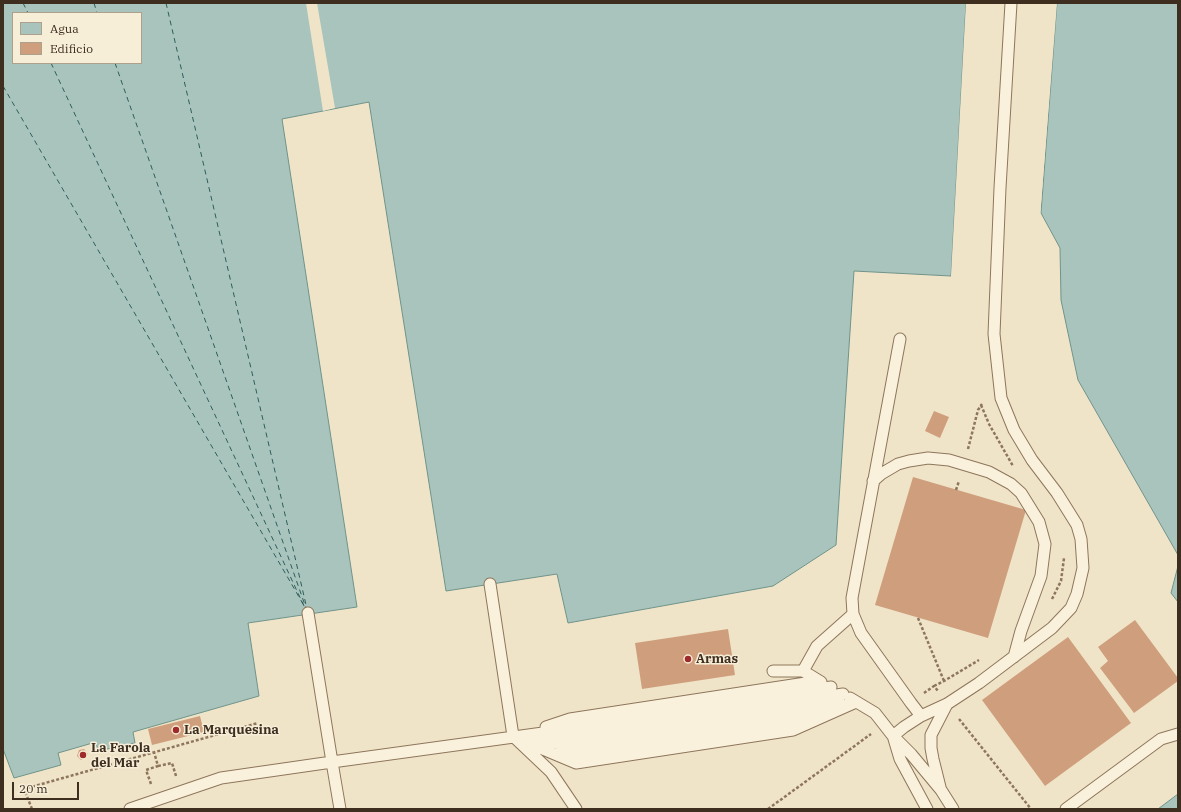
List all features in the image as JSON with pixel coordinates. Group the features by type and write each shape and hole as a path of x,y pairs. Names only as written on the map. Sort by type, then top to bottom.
{"lane":[{"path":"893,736 921,716 947,704 979,683 1052,628 1071,608 1077,594 1083,568 1083,553 1077,525 1057,493 1032,460 1014,430 1001,398 994,334 1011,3"},
{"path":"900,339 852,598 853,614 861,633 921,716"},
{"path":"873,481 881,474 898,464 928,458 949,460 989,472 1011,484 1021,493 1040,522 1045,544 1041,576 1021,631 1014,656"},
{"path":"490,584 513,736 551,772 576,809"},
{"path":"308,613 340,809"},
{"path":"803,671 817,646 853,614"},
{"path":"773,670 803,671 875,713 893,736 911,754 941,790 953,809"},
{"path":"513,736 570,720 820,681"},
{"path":"130,809 221,778 579,727 830,687"},
{"path":"513,736 572,737 843,694"},
{"path":"513,736 576,763 793,730 856,702"},
{"path":"513,736 574,745 856,702"},
{"path":"941,790 931,748 931,735 947,704"},
{"path":"1066,809 1162,740 1178,734"},
{"path":"893,736 900,759 927,809"}],"path":[{"path":"981,405 989,424 1017,470"},
{"path":"1051,602 1061,582 1063,554"},
{"path":"918,618 944,681"},
{"path":"911,703 934,686 983,657"},
{"path":"934,686 1031,809"},
{"path":"32,809 24,789 258,723"},
{"path":"768,809 884,724"},
{"path":"154,752 158,766"},
{"path":"156,800 146,770 172,763 181,791"}],"water":[{"path":"3,3 966,3 951,276 854,271 836,545 773,586 568,623 557,574 446,591 369,102 282,119 357,607 248,623 259,696 133,732 135,743 98,751 96,742 58,753 61,765 14,778 3,749"},
{"path":"1057,3 1178,3 1178,555 1078,380 1061,300 1060,248 1041,213"},
{"path":"1178,566 1178,602 1171,593"},
{"path":"1178,794 1178,809 1158,809"}],"pier":[{"path":"306,3 317,3 335,108 323,111"},
{"path":"966,3 968,3 953,276 951,276"},
{"path":"1055,3 1057,3 1040,217 1039,213"}],"building":[{"path":"934,411 949,417 940,438 925,431"},
{"path":"913,477 1026,510 988,638 875,605"},
{"path":"1135,620 1178,678 1178,681 1134,713 1100,668 1108,661 1098,647"},
{"path":"728,629 735,675 642,689 635,643"},
{"path":"1068,637 1131,723 1045,786 982,700"},
{"name":"La Marquesina","path":"200,716 204,732 152,745 148,729"},
{"name":"La Farola del Mar","path":"84,749 88,754 86,758 81,760 77,756 79,750"}],"ferry route":[{"path":"23,3 28,12"},
{"path":"94,3 97,12"},
{"path":"166,3 307,609"},
{"path":"51,64 304,606"},
{"path":"115,64 306,608"},
{"path":"3,86 306,609"}],"place":[{"name":"Armas","path":"688,659"},
{"name":"La Marquesina","path":"176,730"},
{"name":"La Farola del Mar","path":"83,755"}]}
